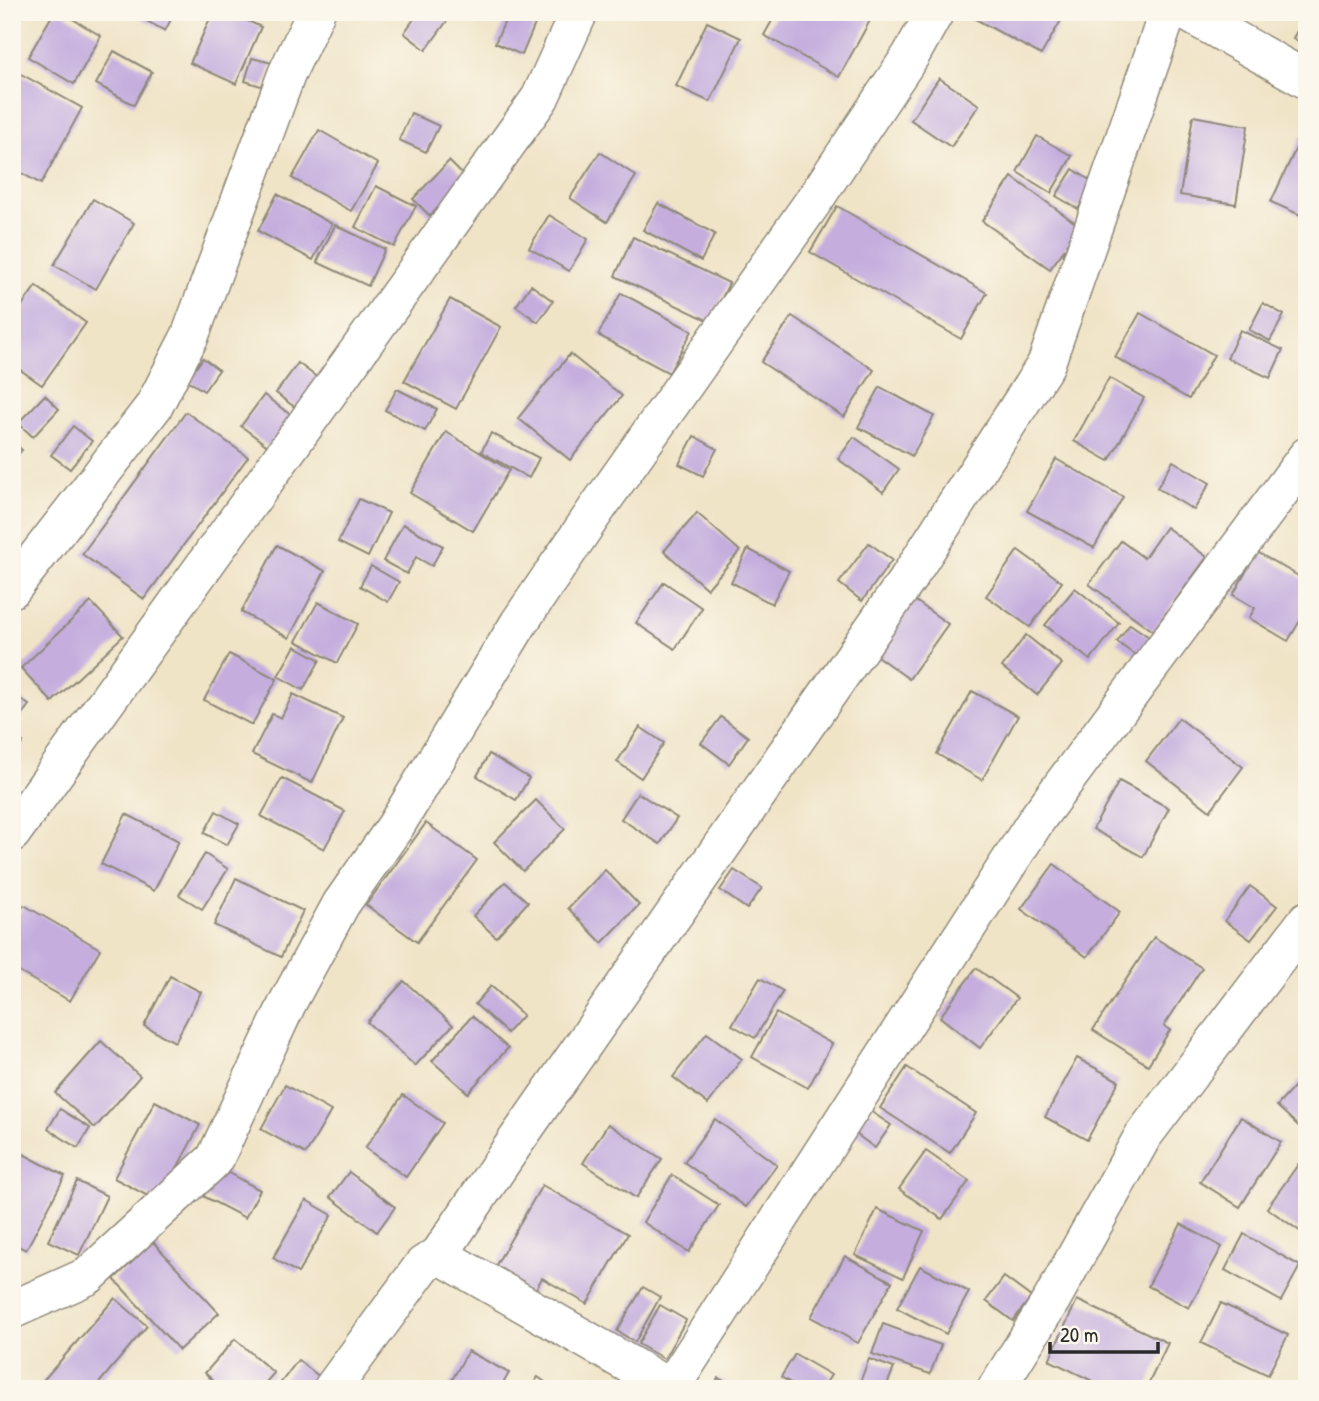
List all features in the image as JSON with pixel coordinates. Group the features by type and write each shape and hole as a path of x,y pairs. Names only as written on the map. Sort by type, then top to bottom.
{"street":[{"path":"12,589 160,394 190,336 287,73 316,12"},
{"path":"12,833 540,98 579,12"},
{"path":"12,1310 88,1276 215,1159 288,1002 341,904 395,827 519,623 815,199 911,55 935,12"},
{"path":"332,1389 424,1265 439,1255 537,1110 909,578 1046,364 1168,12"},
{"path":"1186,12 1307,80"},
{"path":"439,1255 671,1388 1037,820 1307,456"},
{"path":"996,1389 1052,1299 1143,1136 1307,920"}],"building":[{"path":"54,12 61,12 101,36 74,84 28,57"},
{"path":"130,12 175,12 165,31"},
{"path":"213,12 229,12 261,27 236,84 190,63"},
{"path":"419,12 452,14 426,50 404,33"},
{"path":"509,12 540,12 522,55 495,43"},
{"path":"777,12 868,12 873,15 839,77 764,35"},
{"path":"972,12 1055,12 1063,17 1041,55 970,16"},
{"path":"1307,14 1307,46 1293,38"},
{"path":"707,22 741,38 710,102 676,86"},
{"path":"114,51 152,72 134,105 96,84"},
{"path":"252,58 272,63 264,87 245,81"},
{"path":"12,69 82,108 41,184 12,168"},
{"path":"939,78 979,105 951,147 911,120"},
{"path":"411,113 439,126 426,152 399,140"},
{"path":"1193,116 1248,126 1236,204 1180,195"},
{"path":"319,130 378,164 351,211 292,178"},
{"path":"1303,133 1307,134 1307,218 1271,202"},
{"path":"1037,136 1072,156 1051,193 1017,172"},
{"path":"600,152 636,176 607,222 570,198"},
{"path":"449,161 466,178 430,216 413,199"},
{"path":"1073,169 1094,183 1078,209 1056,196"},
{"path":"1012,177 1081,227 1050,269 982,221"},
{"path":"376,186 416,206 394,247 355,227"},
{"path":"277,194 332,224 313,260 258,231"},
{"path":"93,199 134,223 96,289 54,265"},
{"path":"658,203 715,234 701,261 643,230"},
{"path":"837,206 987,293 961,339 810,252"},
{"path":"549,215 588,239 569,271 529,248"},
{"path":"335,225 385,249 368,286 317,262"},
{"path":"633,237 729,283 711,322 615,276"},
{"path":"531,285 553,301 538,322 516,306"},
{"path":"36,286 86,323 42,385 12,364 12,319"},
{"path":"621,293 692,331 669,373 598,335"},
{"path":"450,299 501,327 456,409 404,381"},
{"path":"1263,303 1284,315 1270,341 1249,330"},
{"path":"1140,313 1214,355 1189,399 1115,357"},
{"path":"792,316 874,370 844,417 761,362"},
{"path":"1240,330 1283,350 1270,378 1227,358"},
{"path":"570,354 622,396 570,460 518,418"},
{"path":"203,358 219,370 204,391 187,380"},
{"path":"298,363 323,382 301,412 276,393"},
{"path":"1109,378 1144,398 1109,461 1074,441"},
{"path":"880,387 934,416 912,456 858,427"},
{"path":"397,389 437,409 425,431 385,410"},
{"path":"45,395 59,409 33,437 18,423"},
{"path":"264,395 296,419 273,450 241,426"},
{"path":"186,412 248,457 144,599 82,554"},
{"path":"73,426 92,441 70,469 51,455"},
{"path":"446,432 509,470 473,531 410,493"},
{"path":"491,433 539,458 529,478 481,452"},
{"path":"694,436 717,449 703,476 679,464"},
{"path":"854,437 899,469 883,492 838,459"},
{"path":"12,442 22,450 12,462"},
{"path":"1056,459 1123,497 1094,548 1027,511"},
{"path":"1173,461 1210,483 1194,510 1157,488"},
{"path":"359,499 389,513 368,557 338,542"},
{"path":"697,513 740,551 707,589 664,551"},
{"path":"403,524 443,546 432,566 416,557 407,574 383,561"},
{"path":"1166,527 1207,557 1153,631 1089,584 1121,541 1144,558"},
{"path":"869,543 892,560 862,601 839,583"},
{"path":"277,545 325,571 289,638 241,612"},
{"path":"748,549 789,571 772,604 731,582"},
{"path":"1018,550 1062,582 1030,627 986,596"},
{"path":"1257,552 1307,581 1307,609 1288,641 1249,618 1255,608 1233,595"},
{"path":"371,566 399,582 388,602 360,586"},
{"path":"664,582 702,608 675,649 636,623"},
{"path":"1075,588 1119,623 1090,660 1045,625"},
{"path":"913,599 948,624 909,679 874,654"},
{"path":"91,602 123,636 52,702 21,668"},
{"path":"318,602 358,624 337,663 296,641"},
{"path":"1130,624 1155,641 1142,660 1117,642"},
{"path":"1026,635 1062,664 1037,695 1002,667"},
{"path":"295,646 320,660 303,690 278,676"},
{"path":"229,654 277,679 252,725 204,700"},
{"path":"972,691 1018,716 982,780 937,754"},
{"path":"12,693 29,705 12,728"},
{"path":"293,694 343,718 312,783 252,754 272,714 281,718"},
{"path":"721,717 748,737 729,764 701,743"},
{"path":"1179,718 1243,767 1210,811 1146,761"},
{"path":"640,727 664,743 641,778 617,762"},
{"path":"12,735 23,742 12,758"},
{"path":"489,754 529,778 516,800 477,776"},
{"path":"282,778 345,811 324,849 261,816"},
{"path":"1119,781 1169,808 1143,857 1093,829"},
{"path":"638,793 677,818 660,844 621,819"},
{"path":"536,800 565,829 523,871 494,842"},
{"path":"216,811 239,824 227,845 204,833"},
{"path":"126,814 179,841 154,891 101,864"},
{"path":"426,823 477,860 417,942 366,905"},
{"path":"205,854 228,869 202,909 179,895"},
{"path":"1054,864 1120,912 1087,957 1021,909"},
{"path":"605,870 639,905 602,943 568,908"},
{"path":"734,870 762,888 747,909 720,890"},
{"path":"236,878 303,911 281,957 214,925"},
{"path":"505,882 528,902 496,937 473,916"},
{"path":"1250,886 1277,906 1251,940 1225,921"},
{"path":"24,905 100,949 70,1001 12,968 12,925"},
{"path":"1154,937 1202,968 1164,1026 1170,1030 1148,1065 1093,1030"},
{"path":"976,968 1017,998 980,1048 940,1017"},
{"path":"170,976 201,992 175,1042 144,1026"},
{"path":"760,978 783,991 755,1038 732,1025"},
{"path":"404,981 453,1025 415,1066 367,1022"},
{"path":"491,986 523,1015 507,1033 475,1004"},
{"path":"776,1013 832,1044 808,1088 752,1057"},
{"path":"472,1016 508,1048 468,1093 432,1061"},
{"path":"707,1033 742,1059 708,1104 673,1077"},
{"path":"101,1041 140,1076 95,1128 55,1093"},
{"path":"1077,1058 1119,1081 1087,1140 1045,1117"},
{"path":"907,1067 976,1113 950,1153 880,1108"},
{"path":"1302,1078 1307,1082 1305,1132 1277,1106"},
{"path":"285,1085 331,1111 306,1154 261,1129"},
{"path":"403,1095 443,1123 406,1177 365,1148"},
{"path":"155,1101 200,1125 159,1202 114,1178"},
{"path":"60,1109 90,1128 78,1148 48,1129"},
{"path":"867,1109 891,1125 875,1148 852,1131"},
{"path":"1241,1117 1281,1142 1240,1207 1200,1182"},
{"path":"715,1119 777,1165 746,1207 684,1162"},
{"path":"608,1124 662,1159 636,1198 583,1163"},
{"path":"12,1148 65,1176 26,1250 12,1243"},
{"path":"926,1151 969,1181 942,1219 899,1189"},
{"path":"1302,1159 1307,1162 1307,1236 1267,1208"},
{"path":"218,1167 260,1190 245,1218 203,1196"},
{"path":"349,1172 395,1207 377,1232 330,1197"},
{"path":"672,1175 719,1205 689,1252 643,1222"},
{"path":"77,1181 107,1196 79,1255 48,1241"},
{"path":"542,1185 628,1234 587,1304 542,1278 532,1296 492,1272"},
{"path":"306,1200 332,1215 298,1273 273,1258"},
{"path":"877,1209 924,1231 903,1278 855,1255"},
{"path":"1181,1224 1222,1247 1189,1308 1148,1286"},
{"path":"1244,1234 1300,1266 1281,1301 1225,1270"},
{"path":"153,1242 219,1313 179,1350 114,1279"},
{"path":"845,1256 892,1282 858,1343 811,1317"},
{"path":"920,1266 969,1292 946,1334 897,1308"},
{"path":"1004,1277 1031,1297 1013,1321 986,1301"},
{"path":"643,1287 660,1297 635,1342 617,1331"},
{"path":"115,1298 147,1326 94,1389 45,1389 40,1384"},
{"path":"1077,1300 1168,1343 1146,1389 1109,1389 1049,1360"},
{"path":"1221,1303 1288,1335 1268,1375 1201,1343"},
{"path":"660,1305 686,1320 664,1359 638,1344"},
{"path":"883,1324 941,1345 930,1374 872,1354"},
{"path":"235,1339 274,1373 260,1389 222,1389 205,1373"},
{"path":"468,1351 509,1373 500,1389 447,1389"},
{"path":"795,1354 831,1375 822,1389 800,1389 781,1377"},
{"path":"869,1359 894,1368 885,1389 860,1382"},
{"path":"298,1360 320,1377 311,1389 276,1389"},
{"path":"538,1377 555,1389 530,1389"},
{"path":"718,1378 740,1389 713,1389"},
{"path":"147,1380 157,1389 139,1389"}]}
